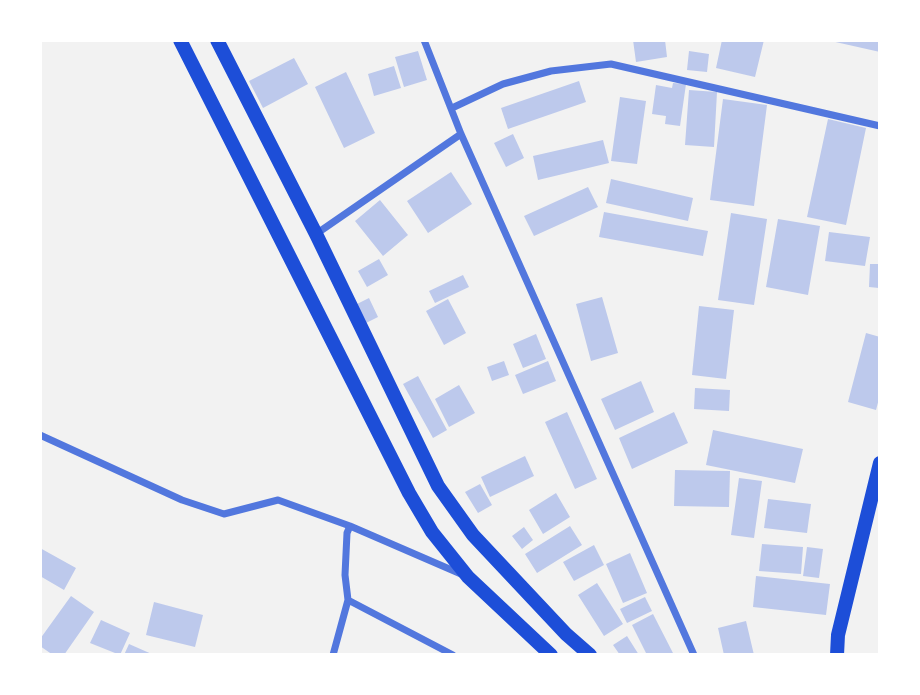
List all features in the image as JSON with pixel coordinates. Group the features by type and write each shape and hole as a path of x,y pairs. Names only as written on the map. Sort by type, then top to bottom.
{"main road":[{"path":"180,40 409,493 432,532 468,577 551,655"},
{"path":"217,40 316,234 438,486 473,535 566,634 590,655"},
{"path":"829,655 838,635 880,463"},
{"path":"837,655 838,635"}],"street":[{"path":"425,40 461,134 694,655"},
{"path":"452,108 503,84 551,71 611,64 880,126"},
{"path":"316,234 381,192 461,134"},
{"path":"40,435 182,500 224,514 278,500 350,526 468,577"},
{"path":"332,655 348,600 345,575 347,533 350,526"},
{"path":"348,600 453,655"}],"building":[{"path":"633,40 665,40 667,57 636,62"},
{"path":"722,40 764,40 755,77 716,68"},
{"path":"880,40 880,52 831,41"},
{"path":"418,51 427,80 404,87 395,57"},
{"path":"689,51 709,54 707,72 687,70"},
{"path":"294,58 308,84 263,108 249,81"},
{"path":"394,66 401,88 374,96 368,74"},
{"path":"346,72 375,133 344,148 315,87"},
{"path":"579,81 586,102 508,129 501,108"},
{"path":"673,83 686,84 680,126 665,124 666,116 652,114 656,85 672,88"},
{"path":"689,90 717,92 714,147 685,145"},
{"path":"620,97 646,101 637,164 611,161"},
{"path":"723,99 767,105 754,206 710,200"},
{"path":"828,119 866,128 846,225 807,217"},
{"path":"513,134 524,158 506,167 494,143"},
{"path":"603,140 609,163 538,180 533,156"},
{"path":"451,172 472,204 428,233 407,201"},
{"path":"611,179 693,198 688,221 606,203"},
{"path":"588,187 598,207 534,236 524,216"},
{"path":"380,200 408,235 383,256 355,221"},
{"path":"604,212 708,231 703,256 599,237"},
{"path":"731,213 767,219 754,305 718,300"},
{"path":"778,219 820,226 808,295 766,287"},
{"path":"829,232 870,237 865,266 825,261"},
{"path":"379,259 388,275 367,287 358,271"},
{"path":"870,264 880,264 879,288 869,287"},
{"path":"463,275 469,287 435,303 429,291"},
{"path":"602,297 618,353 591,361 576,304"},
{"path":"369,298 378,317 362,325 353,306"},
{"path":"448,299 466,333 444,345 426,311"},
{"path":"699,306 734,310 726,379 692,375"},
{"path":"866,333 880,337 880,395 876,410 848,402"},
{"path":"536,334 546,359 523,368 513,344"},
{"path":"504,361 509,375 492,381 487,367"},
{"path":"548,361 556,381 523,394 515,375"},
{"path":"418,376 447,430 433,438 403,384"},
{"path":"641,381 654,412 615,430 601,399"},
{"path":"459,385 475,413 449,427 435,399"},
{"path":"695,388 730,390 729,411 694,409"},
{"path":"567,412 597,479 575,489 545,422"},
{"path":"674,412 688,443 632,469 619,438"},
{"path":"713,430 803,449 795,483 706,465"},
{"path":"525,456 534,476 490,497 481,477"},
{"path":"675,470 730,471 729,507 674,506"},
{"path":"739,478 762,481 754,538 731,535"},
{"path":"480,484 492,505 478,513 465,492"},
{"path":"556,493 570,517 543,534 529,510"},
{"path":"768,499 811,504 807,533 764,528"},
{"path":"570,526 582,545 537,573 525,554"},
{"path":"524,527 533,540 522,549 512,536"},
{"path":"762,544 803,547 801,574 759,571"},
{"path":"594,545 604,565 574,581 563,562"},
{"path":"807,547 823,549 819,578 803,576"},
{"path":"40,548 76,568 64,590 40,576"},
{"path":"630,553 647,593 623,603 606,564"},
{"path":"756,576 830,584 826,615 753,607"},
{"path":"597,583 623,624 604,636 578,595"},
{"path":"71,596 94,612 64,655 53,655 40,646 40,639"},
{"path":"645,597 652,611 627,623 620,609"},
{"path":"154,602 203,615 195,647 146,635"},
{"path":"653,614 674,655 647,655 632,625"},
{"path":"101,620 130,633 120,655 90,643"},
{"path":"746,621 754,655 724,655 718,628"},
{"path":"627,636 639,655 620,655 613,645"},
{"path":"129,644 154,655 124,655"}]}
